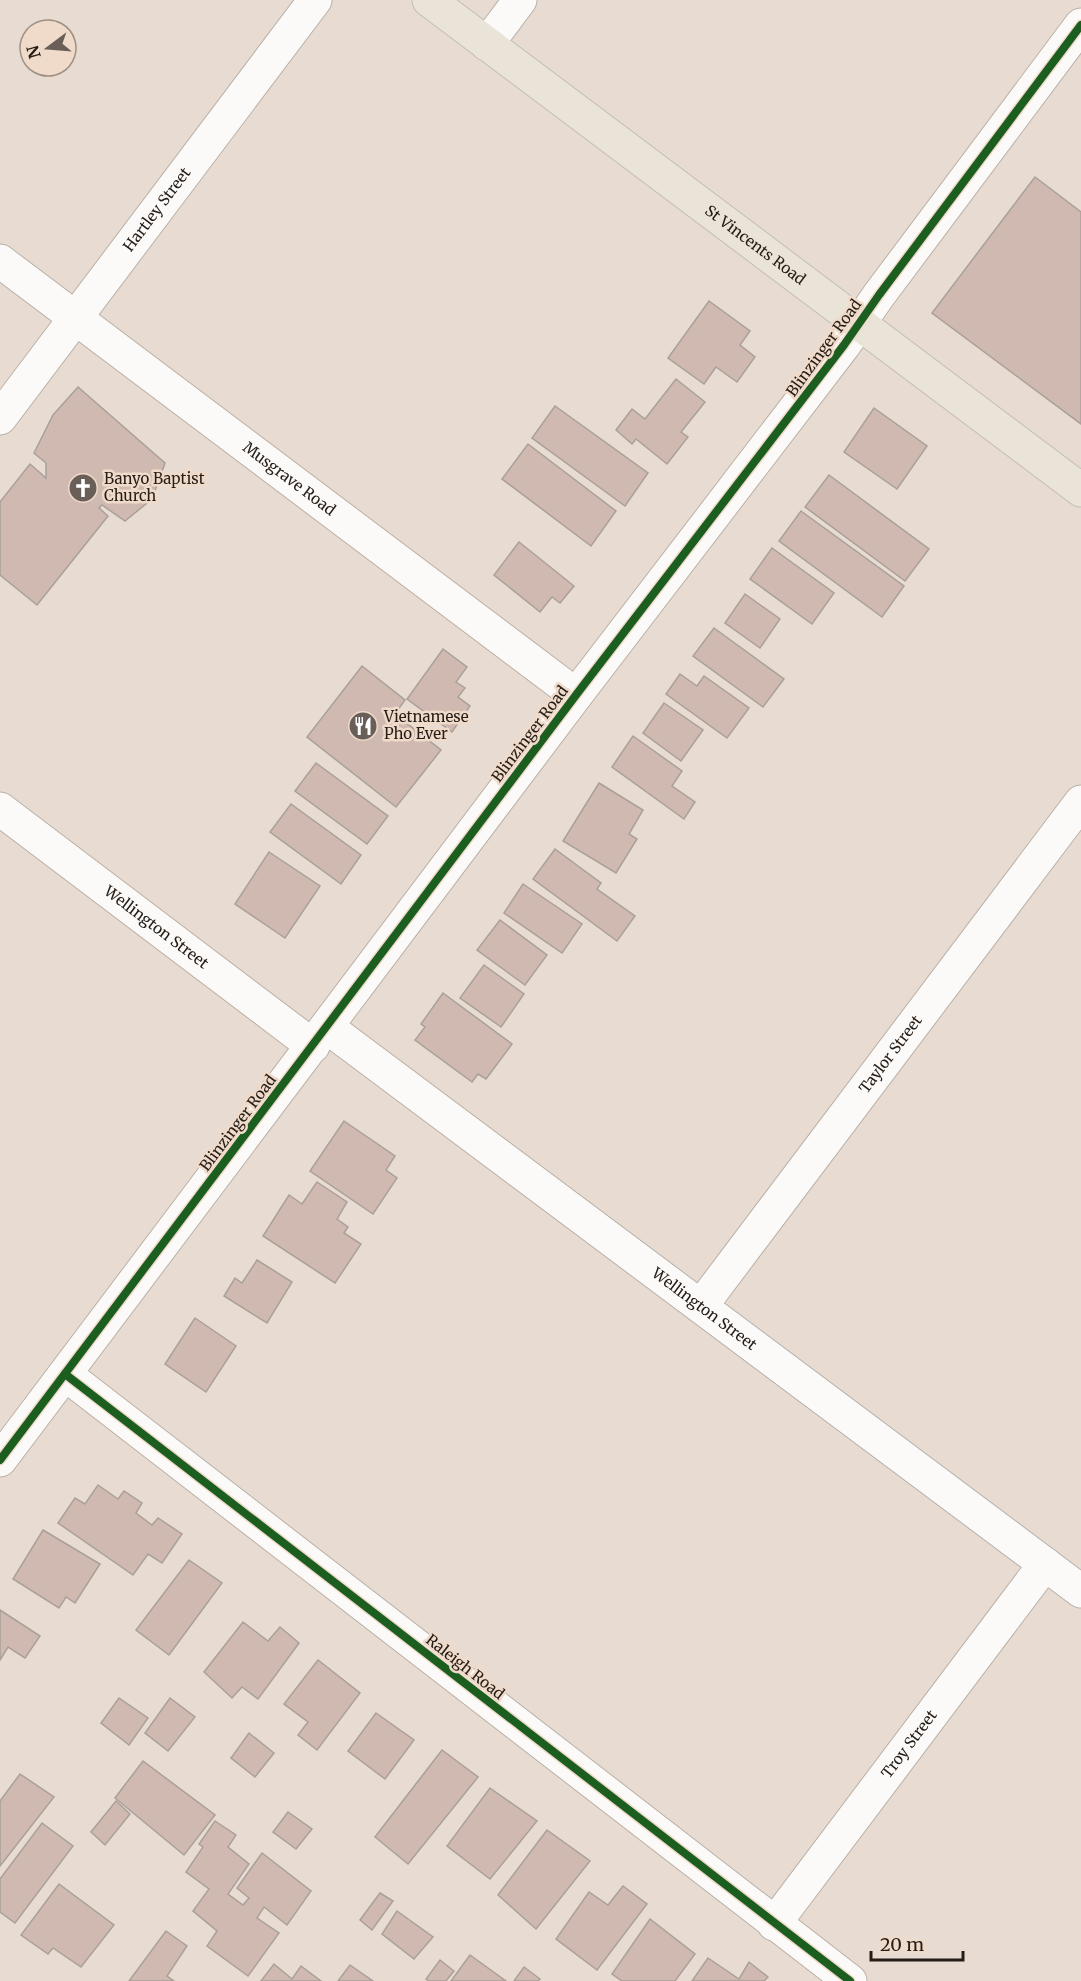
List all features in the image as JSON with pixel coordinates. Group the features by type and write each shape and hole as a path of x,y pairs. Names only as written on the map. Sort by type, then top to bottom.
{"main road":[{"name":"St Vincents Road","path":"429,0 1081,490"}],"street":[{"name":"Hartley Street","path":"0,418 315,0"},
{"path":"487,44 520,0"},
{"name":"Blinzinger Road","path":"0,1460 576,695 860,323 1081,25"},
{"name":"Musgrave Road","path":"0,261 576,695"},
{"name":"Taylor Street","path":"701,1306 1081,802"},
{"name":"Wellington Street","path":"0,809 701,1306 1046,1564 1078,1582"},
{"name":"Raleigh Road","path":"65,1374 850,1981"},
{"name":"Troy Street","path":"774,1924 1046,1564"}],"building":[{"path":"1035,177 1081,212 1081,424 932,313"},
{"path":"709,301 750,331 740,345 755,357 737,382 716,367 704,384 668,358"},
{"path":"676,379 705,402 681,432 688,437 667,464 636,439 632,444 616,430 632,409 645,419"},
{"name":"Banyo Baptist Church","path":"78,387 165,463 152,499 125,521 102,505 99,508 108,516 37,605 0,575 0,502 30,464 46,478 46,463 34,453 53,415"},
{"path":"555,406 648,473 625,506 532,438"},
{"path":"874,408 927,446 897,489 844,452"},
{"path":"528,444 616,511 591,546 502,479"},
{"path":"829,475 929,549 905,581 805,507"},
{"path":"801,511 904,586 882,617 779,541"},
{"path":"519,542 574,586 560,603 552,597 540,612 494,575"},
{"path":"772,548 834,593 812,624 750,579"},
{"path":"745,594 780,619 760,648 725,623"},
{"path":"714,628 784,679 763,707 693,656"},
{"path":"443,649 467,667 456,682 465,688 458,697 470,706 452,732 407,699"},
{"name":"Vietnamese Pho Ever","path":"362,666 405,700 395,714 441,750 396,807 307,737"},
{"path":"680,674 697,686 704,676 749,708 727,738 666,694"},
{"path":"664,703 703,730 681,761 643,733"},
{"path":"633,736 682,771 672,786 695,802 684,819 612,767"},
{"path":"316,763 388,816 367,844 295,791"},
{"path":"599,783 643,810 629,834 637,839 616,873 563,841"},
{"path":"291,804 361,855 341,884 270,832"},
{"path":"555,849 601,883 597,889 635,916 617,941 533,879"},
{"path":"269,852 320,886 285,938 235,904"},
{"path":"523,884 582,924 562,953 504,913"},
{"path":"500,920 547,955 525,985 477,950"},
{"path":"484,965 524,994 501,1027 460,998"},
{"path":"443,993 512,1044 486,1079 478,1074 472,1082 415,1040 425,1027 421,1024"},
{"path":"344,1121 395,1156 386,1170 397,1178 373,1214 310,1171"},
{"path":"317,1182 347,1202 337,1219 348,1227 344,1233 361,1244 335,1283 263,1236 289,1195 302,1204"},
{"path":"257,1260 292,1282 267,1323 224,1296 235,1278 242,1283"},
{"path":"195,1318 236,1346 206,1392 165,1364"},
{"path":"98,1485 118,1499 124,1491 142,1503 136,1513 152,1525 158,1518 182,1534 162,1563 148,1554 133,1575 58,1523 75,1498 85,1504"},
{"path":"43,1530 100,1564 75,1603 66,1597 59,1608 13,1579"},
{"path":"189,1560 222,1583 169,1655 136,1630"},
{"path":"0,1610 40,1636 25,1658 8,1647 0,1660"},
{"path":"243,1622 268,1641 280,1627 299,1643 258,1699 242,1687 232,1698 204,1672"},
{"path":"318,1660 360,1693 317,1750 298,1735 308,1722 284,1704"},
{"path":"119,1698 148,1718 129,1745 101,1723"},
{"path":"170,1698 195,1717 168,1751 145,1733"},
{"path":"376,1713 414,1740 385,1779 348,1751"},
{"path":"249,1733 274,1753 255,1777 231,1758"},
{"path":"442,1750 478,1777 408,1864 375,1837"},
{"path":"143,1761 215,1815 184,1855 115,1798"},
{"path":"20,1774 54,1797 0,1866 0,1801"},
{"path":"490,1788 537,1821 490,1879 447,1846"},
{"path":"116,1801 130,1814 105,1845 91,1832"},
{"path":"288,1812 312,1829 296,1849 273,1832"},
{"path":"215,1821 236,1835 228,1847 249,1864 228,1894 243,1905 249,1898 237,1888 262,1853 311,1891 287,1925 264,1907 257,1918 279,1933 248,1976 207,1946 217,1931 193,1911 209,1889 186,1872 203,1847 199,1844"},
{"path":"42,1823 73,1846 15,1923 0,1912 0,1879"},
{"path":"547,1830 590,1861 536,1929 498,1895"},
{"path":"59,1884 114,1925 81,1967 53,1948 48,1954 21,1935"},
{"path":"623,1886 647,1904 597,1970 556,1939 589,1892 608,1905"},
{"path":"380,1893 393,1901 372,1930 360,1920"},
{"path":"397,1911 433,1937 414,1959 382,1934"},
{"path":"650,1919 695,1954 675,1981 622,1981 612,1974"},
{"path":"166,1931 187,1946 167,1976 174,1981 129,1981"},
{"path":"470,1955 506,1981 451,1981"},
{"path":"708,1958 739,1979 749,1962 768,1977 764,1981 692,1981"},
{"path":"440,1960 454,1971 446,1981 429,1981 426,1979"},
{"path":"274,1964 292,1979 301,1966 321,1981 261,1981"},
{"path":"350,1965 373,1981 338,1981"},
{"path":"524,1967 540,1979 538,1981 514,1981"}],"cycle path":[{"path":"0,1460 576,695 844,345 1081,25"},
{"path":"65,1374 850,1981"}],"place":[{"name":"Banyo Baptist Church","path":"83,488"},
{"name":"Vietnamese Pho Ever","path":"363,726"}]}
